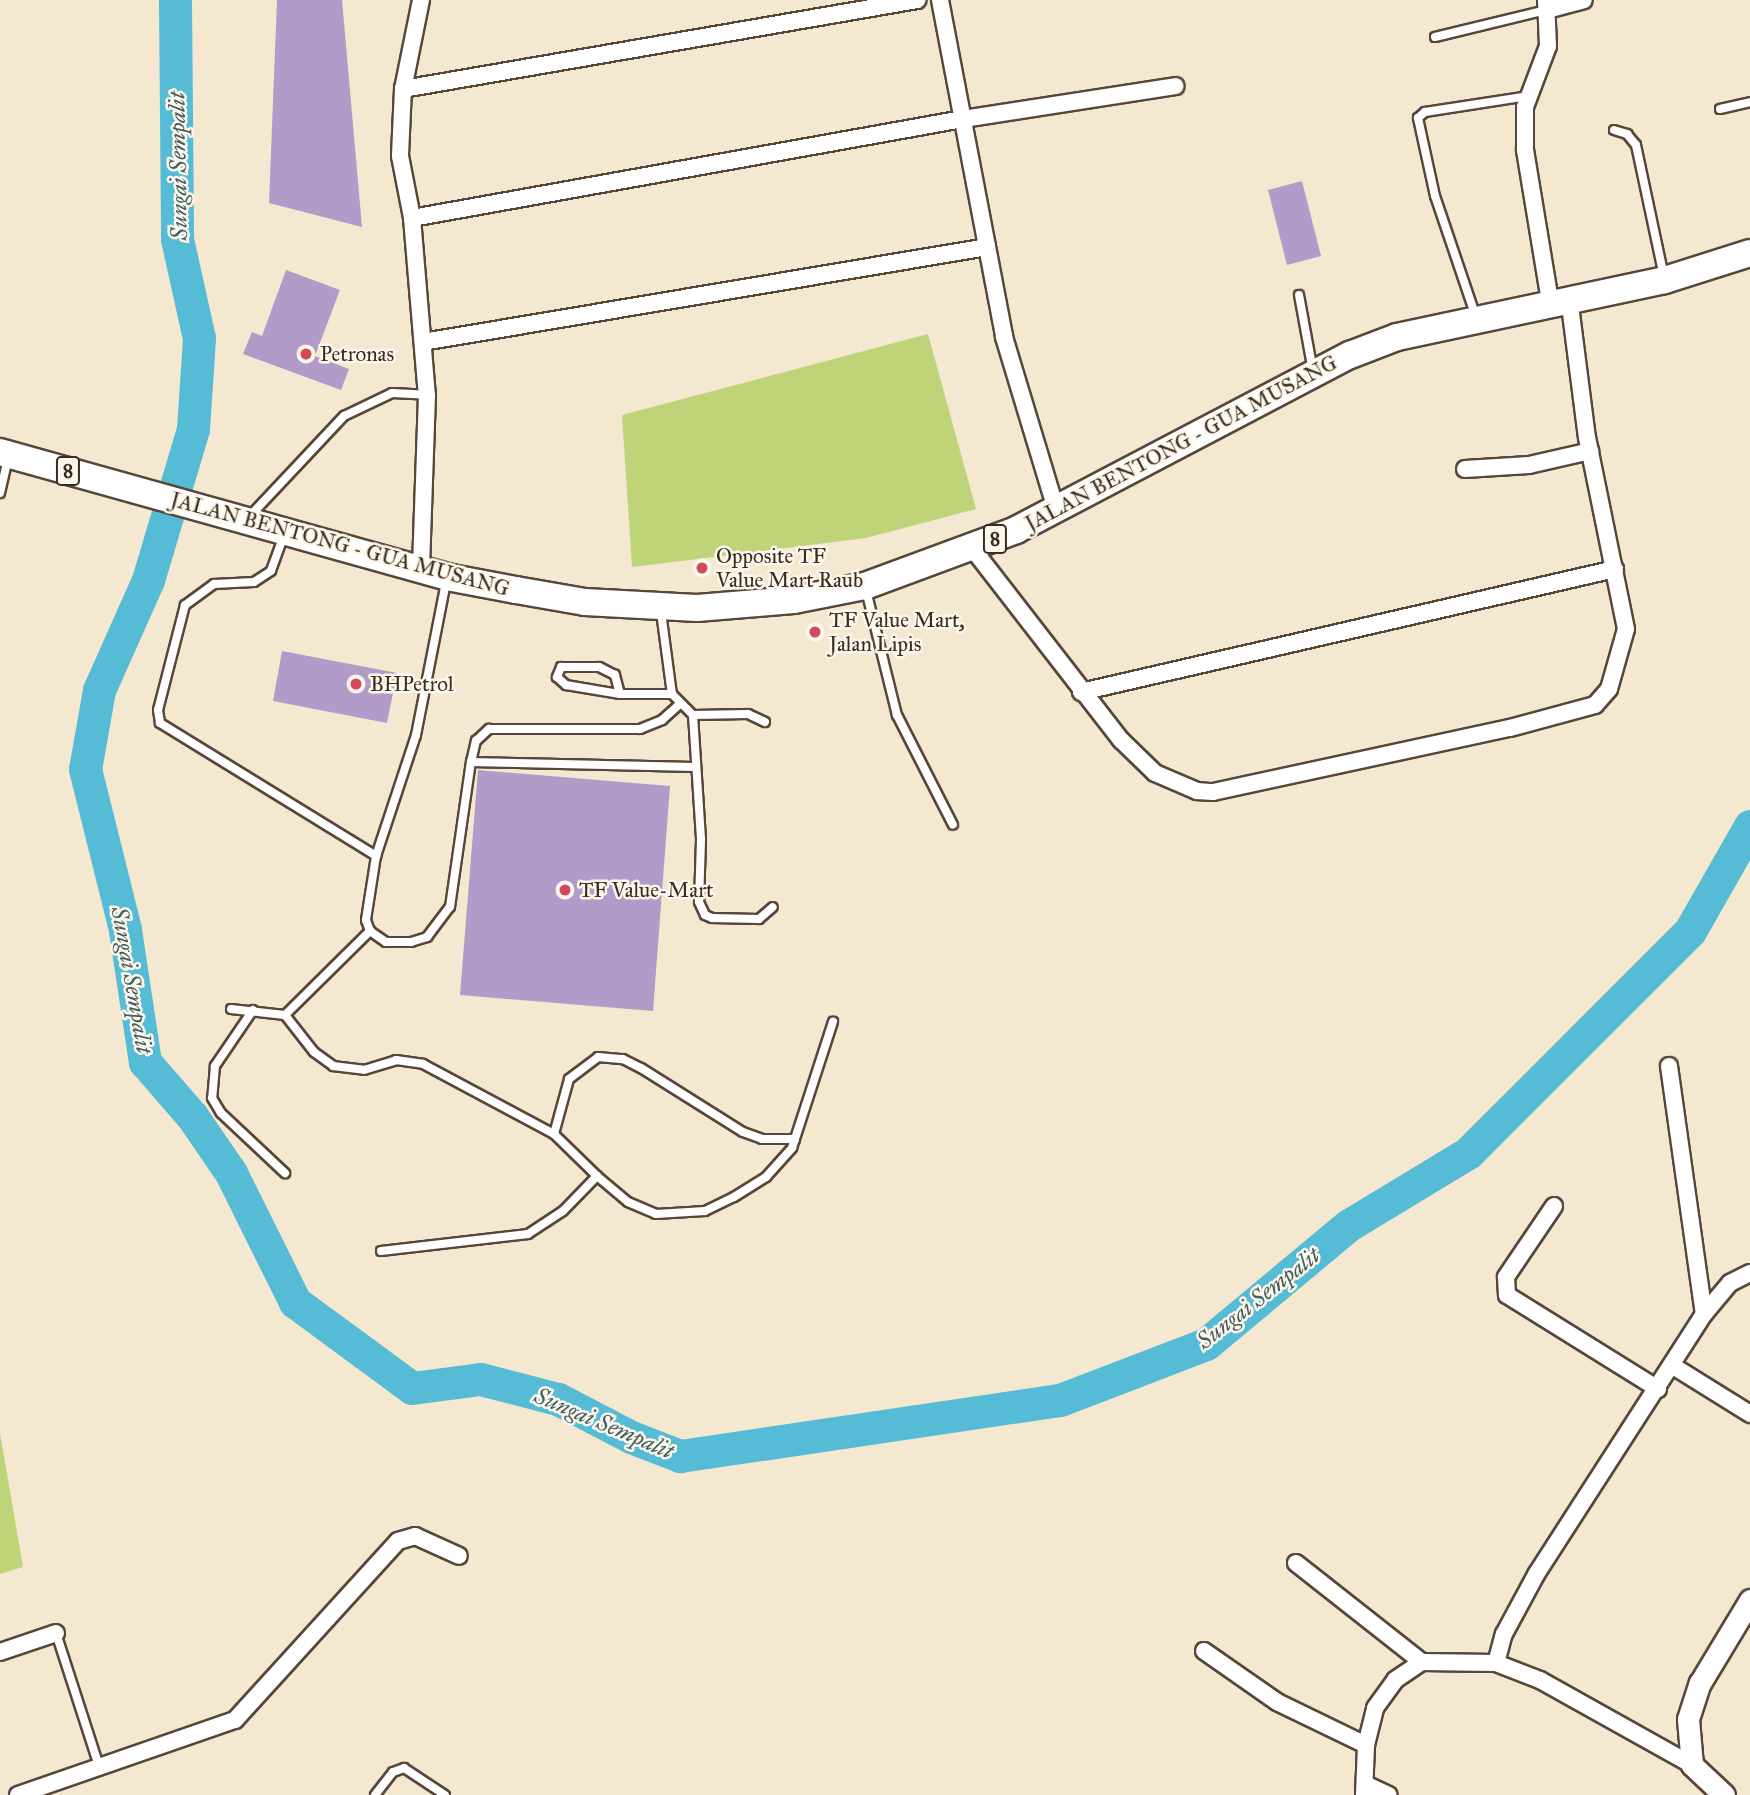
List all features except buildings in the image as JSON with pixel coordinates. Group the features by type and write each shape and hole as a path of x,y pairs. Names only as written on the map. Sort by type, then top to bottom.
{"main road":[{"name":"JALAN BENTONG - GUA MUSANG","path":"4,453 447,577 585,602 729,607 865,586 972,548 1056,509 1313,374 1397,337 1476,317 1665,280 1750,253"}],"street":[{"path":"421,0 403,89 400,156 412,218 427,395 421,569"},
{"path":"403,89 917,0"},
{"path":"940,0 1004,337 1056,509"},
{"path":"972,548 1081,692 1155,773 1179,786 1213,792 1570,715 1595,705 1609,689 1626,629 1559,300 1525,150 1528,96 1548,46 1547,5 1584,0"},
{"path":"412,218 962,119 1175,86"},
{"path":"423,342 987,247"},
{"path":"1465,469 1529,465 1590,451"},
{"path":"1081,692 1615,569"},
{"path":"1669,1066 1704,1314"},
{"path":"1554,1206 1506,1277 1507,1295 1658,1388"},
{"path":"1496,1663 1504,1634 1537,1573 1673,1366 1704,1314 1730,1283 1750,1273"},
{"path":"1673,1366 1750,1414"},
{"path":"18,1795 234,1720 398,1541 415,1536 459,1556"},
{"path":"1296,1563 1422,1662"},
{"path":"1692,1765 1688,1719 1700,1684 1750,1600"},
{"path":"0,1653 56,1633"},
{"path":"1204,1651 1277,1702 1366,1745"},
{"path":"1389,1795 1364,1789 1366,1745 1375,1708 1395,1680 1422,1662 1496,1663 1540,1680 1692,1765 1724,1795"}],"lane":[{"path":"1435,37 1547,5"},
{"path":"1476,317 1435,196 1418,118 1425,112 1528,96"},
{"path":"1720,109 1750,102"},
{"path":"1614,130 1627,134 1636,145 1665,280"},
{"path":"1299,295 1313,374"},
{"path":"245,522 344,416 392,393 427,395"},
{"path":"0,493 4,453"},
{"path":"285,532 271,571 254,582 214,584 185,605 158,710 160,723 376,856"},
{"path":"447,577 416,734 376,856 366,919 370,931 386,942 411,942 427,937 450,907 471,762 476,741 489,729 640,729 662,720 680,704"},
{"path":"865,586 897,715 953,825"},
{"path":"660,605 672,694 680,704 693,715 748,714 765,722"},
{"path":"620,694 615,675 599,667 561,667 557,677 566,685 620,694 672,694"},
{"path":"693,715 701,840 700,908 712,919 759,919 773,907"},
{"path":"471,762 695,768"},
{"path":"285,1015 370,931"},
{"path":"231,1009 285,1015 314,1052 333,1066 364,1070 396,1060 423,1064 554,1134 628,1202 656,1214 705,1211 766,1177 795,1139 832,1022"},
{"path":"253,1010 215,1066 212,1098 221,1113 285,1173"},
{"path":"554,1134 569,1079 598,1056 623,1059 641,1068 743,1132 762,1139 795,1139"},
{"path":"381,1251 528,1234 563,1211 597,1176"},
{"path":"56,1633 99,1766"},
{"path":"375,1795 393,1772 404,1768 446,1795"}],"green space":[{"path":"928,334 976,509 866,538 632,567 622,415"},
{"path":"0,1433 23,1567 0,1574"}],"waterway":[{"name":"Sungai Sempalit","path":"175,0 177,239 199,338 193,429 148,580 99,690 85,769 125,930 145,1062 192,1116 231,1173 295,1302 412,1388 480,1379 558,1399 631,1437 680,1456 1060,1400 1206,1344 1349,1225 1468,1153 1690,931 1750,826"}],"place":[{"name":"Petronas","path":"306,354"},
{"name":"Opposite TF Value Mart Raub","path":"702,568"},
{"name":"TF Value Mart, Jalan Lipis","path":"815,632"},
{"name":"BHPetrol","path":"356,684"},
{"name":"TF Value-Mart","path":"565,890"}]}
